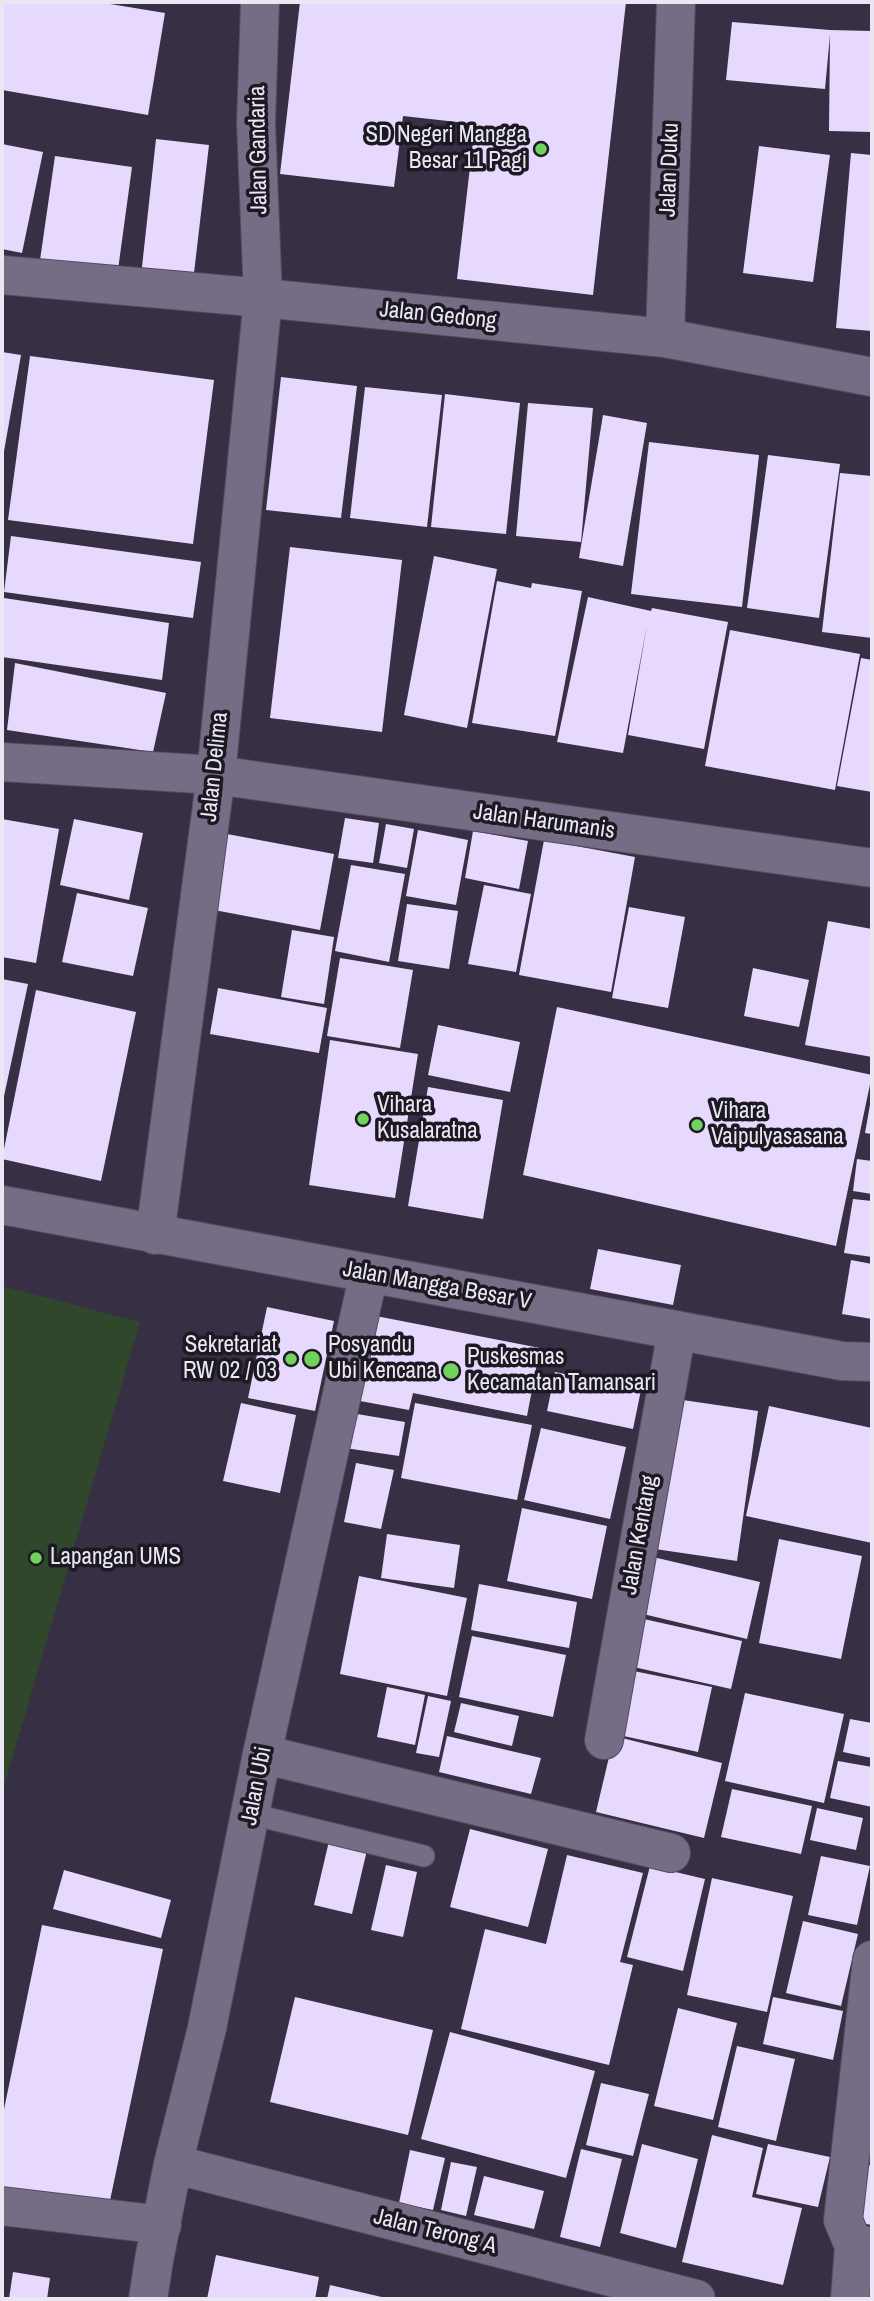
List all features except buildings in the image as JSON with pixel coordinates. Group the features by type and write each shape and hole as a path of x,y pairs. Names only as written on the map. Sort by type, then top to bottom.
{"street":[{"name":"Jalan Gandaria","path":"260,2 256,123 263,298"},
{"name":"Jalan Duku","path":"665,338 676,2"},
{"name":"Jalan Gedong","path":"2,275 665,338 872,377"},
{"name":"Jalan Delima","path":"155,1235 216,775 263,298"},
{"name":"Jalan Harumanis","path":"2,762 216,775 872,868"},
{"name":"Jalan Mangga Besar V","path":"2,1205 842,1361 872,1362"},
{"name":"Jalan Ubi","path":"148,2299 173,2164 207,2028 262,1754 369,1273"},
{"name":"Jalan Kentang","path":"604,1740 677,1330"},
{"path":"262,1754 671,1853"},
{"path":"850,2299 863,2246 843,2220 872,1960"},
{"name":"Jalan Terong A","path":"173,2164 696,2299"},
{"path":"2,2206 162,2225"}],"lane":[{"path":"251,1814 424,1856"}],"green space":[{"name":"Lapangan UMS","path":"2,1286 140,1322 2,1793"}],"place":[{"name":"SD Negeri Mangga Besar 11 Pagi","path":"541,149"},
{"name":"Vihara Kusalaratna","path":"363,1119"},
{"name":"Vihara Vaipulyasasana","path":"697,1125"},
{"name":"Sekretariat RW 02 / 03","path":"291,1359"},
{"name":"Posyandu Ubi Kencana","path":"312,1359"},
{"name":"Puskesmas Kecamatan Tamansari","path":"451,1371"},
{"name":"Lapangan UMS","path":"36,1558"}]}
